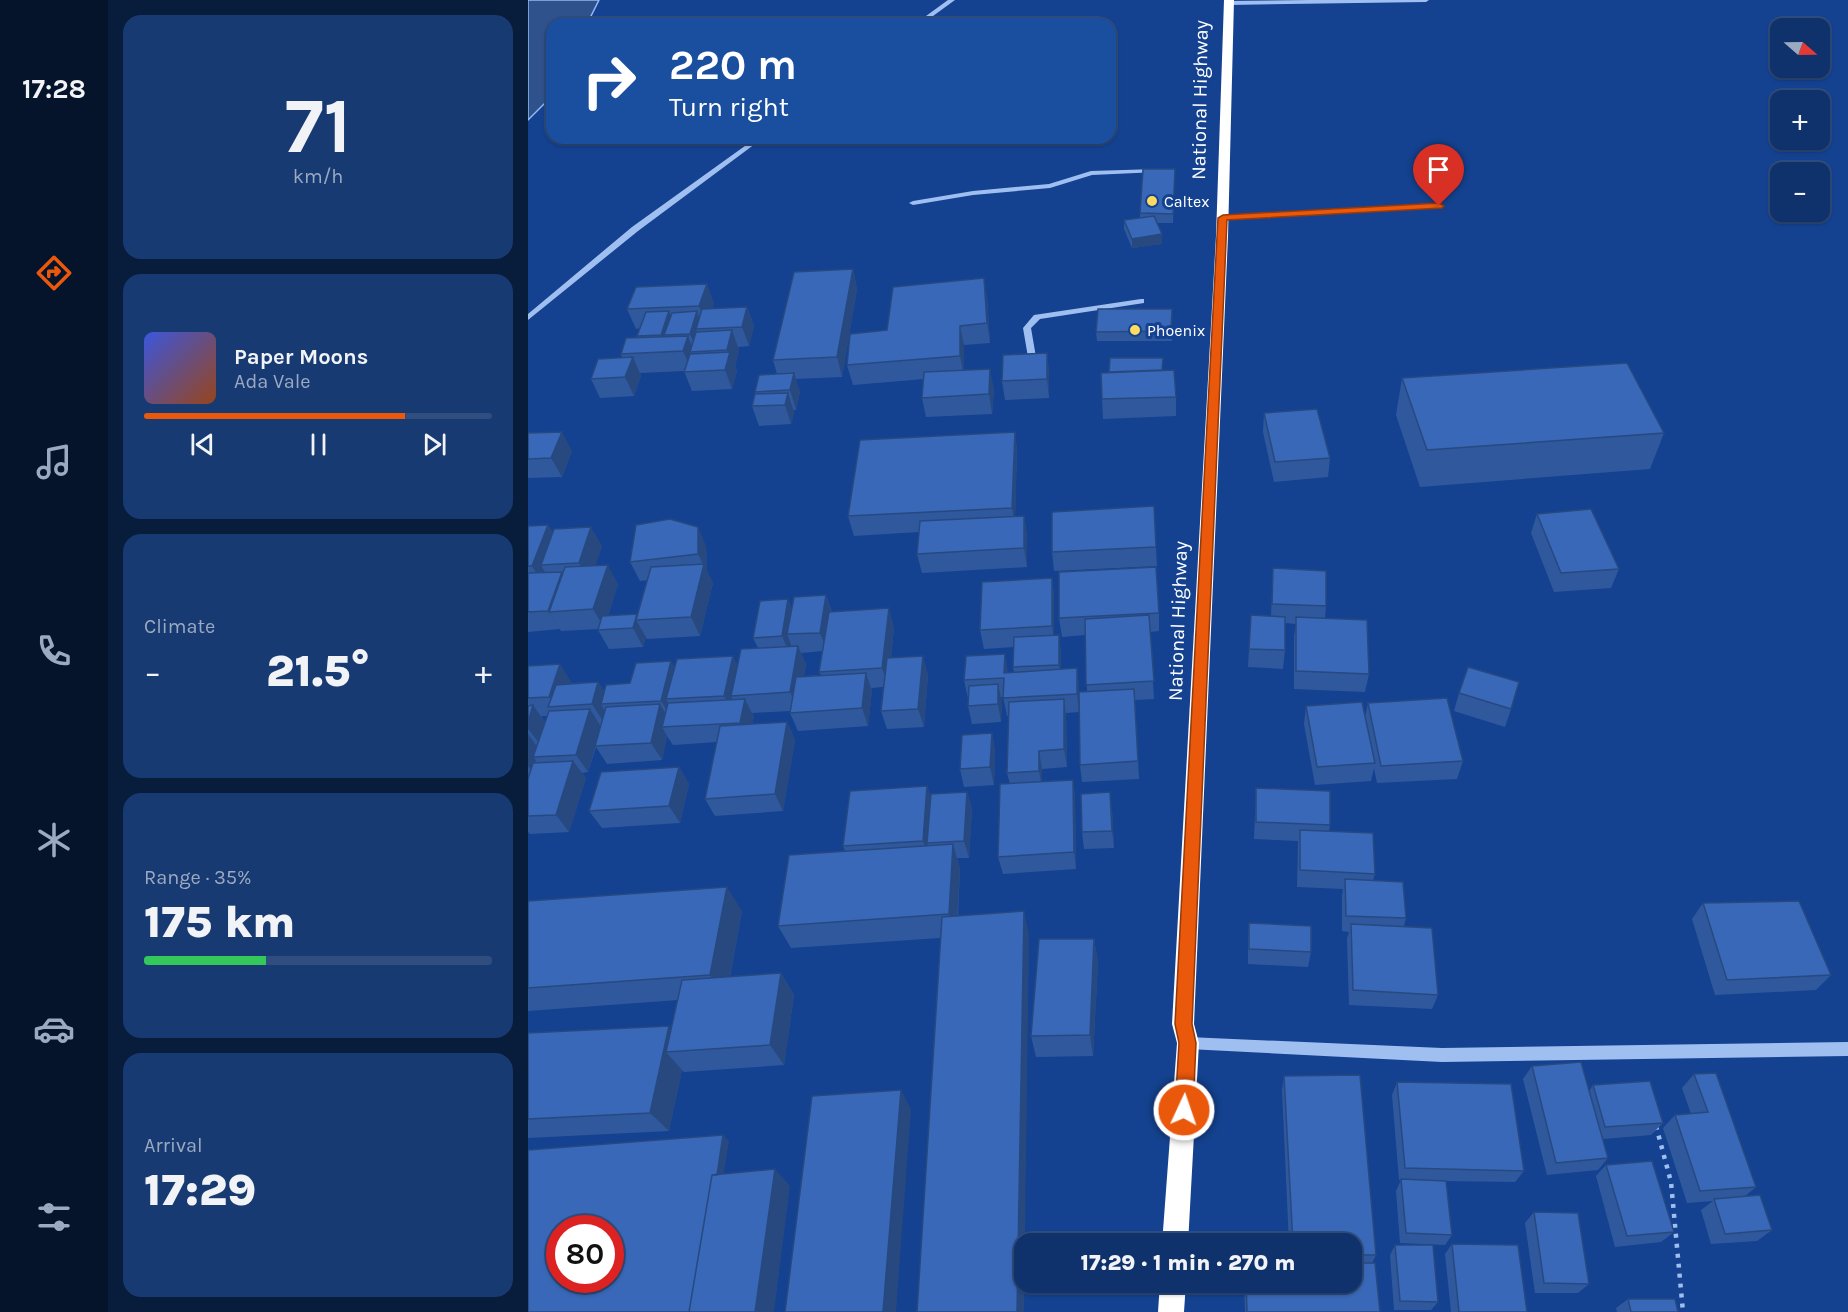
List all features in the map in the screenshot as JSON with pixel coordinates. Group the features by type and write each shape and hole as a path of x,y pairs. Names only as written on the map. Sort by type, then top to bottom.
{"highway":[{"name":"National Highway","path":"1177,1233 1188,1043 1183,1024 1223,218 1228,2"},
{"path":"1171,1312 1172,1293"}],"street":[{"path":"926,18 952,0"},
{"path":"1228,2 1426,0"},
{"path":"528,318 635,229 752,144"},
{"path":"913,203 973,193 1050,186 1090,173 1162,171"},
{"path":"1223,218 1439,206"},
{"path":"1033,363 1027,328 1037,317 1141,301"},
{"path":"1188,1043 1442,1055 1848,1049"}],"path":[{"path":"1654,1118 1671,1182 1683,1312"}],"water":[{"path":"528,0 599,0 590,18 546,18 546,102 528,120"}],"building":[{"path":"1143,169 1175,169 1173,214 1140,213"},
{"path":"1154,216 1162,234 1132,239 1124,220"},
{"path":"853,269 837,357 773,360 794,272"},
{"path":"984,278 987,323 960,326 960,356 847,365 850,334 887,330 893,287"},
{"path":"707,284 699,306 627,309 636,287"},
{"path":"747,307 742,327 696,329 702,309"},
{"path":"1098,309 1172,309 1171,331 1096,332"},
{"path":"669,311 661,335 637,336 646,312"},
{"path":"697,311 690,334 664,335 672,313"},
{"path":"732,330 727,350 690,352 696,332"},
{"path":"688,336 683,351 621,354 626,338"},
{"path":"730,352 725,370 684,372 690,354"},
{"path":"1047,353 1047,379 1002,381 1003,355"},
{"path":"633,357 625,377 591,379 598,359"},
{"path":"1110,358 1163,358 1162,370 1109,372"},
{"path":"1627,363 1664,433 1427,450 1402,378"},
{"path":"990,369 989,394 922,398 924,372"},
{"path":"1174,370 1176,397 1102,399 1101,373"},
{"path":"794,373 790,390 755,392 759,375"},
{"path":"788,393 785,405 752,406 755,394"},
{"path":"1317,409 1330,458 1275,462 1264,413"},
{"path":"562,432 551,458 528,459 528,433"},
{"path":"1015,432 1012,508 848,516 860,440"},
{"path":"1154,506 1156,547 1052,552 1052,512"},
{"path":"1591,509 1619,569 1561,573 1537,514"},
{"path":"1024,516 1024,548 917,554 920,521"},
{"path":"670,519 698,527 698,554 630,562 636,525"},
{"path":"548,525 532,566 528,566 528,526"},
{"path":"591,527 579,563 541,565 554,529"},
{"path":"704,564 691,617 636,620 651,567"},
{"path":"608,565 593,609 549,612 565,567"},
{"path":"1156,567 1159,613 1059,618 1059,572"},
{"path":"1273,568 1326,571 1326,606 1272,604"},
{"path":"562,572 548,611 528,612 528,573"},
{"path":"1052,578 1052,626 980,630 982,582"},
{"path":"826,595 820,633 787,634 794,597"},
{"path":"788,599 782,636 753,638 760,601"},
{"path":"889,608 882,668 819,672 829,612"},
{"path":"637,614 633,628 598,630 602,616"},
{"path":"1149,615 1154,681 1086,685 1085,619"},
{"path":"1251,615 1285,617 1285,650 1249,649"},
{"path":"1296,617 1367,620 1369,674 1296,671"},
{"path":"1059,635 1059,665 1013,667 1014,637"},
{"path":"798,646 790,692 731,696 741,649"},
{"path":"1005,654 1004,673 1077,668 1077,694 1003,698 1004,678 964,680 966,656"},
{"path":"733,656 724,696 666,699 677,659"},
{"path":"923,656 918,709 881,711 887,658"},
{"path":"671,661 661,701 601,704 606,685 630,683 636,663"},
{"path":"560,664 549,697 528,698 528,666"},
{"path":"1468,667 1519,682 1511,709 1459,693"},
{"path":"866,673 862,708 790,713 796,677"},
{"path":"598,682 592,704 548,707 556,685"},
{"path":"998,684 998,704 968,706 969,686"},
{"path":"1134,689 1138,761 1080,765 1079,692"},
{"path":"1447,698 1463,761 1381,766 1368,703"},
{"path":"745,699 740,723 662,727 668,703"},
{"path":"1064,699 1064,749 1039,751 1039,771 1007,773 1009,702"},
{"path":"1362,702 1375,763 1317,767 1306,706"},
{"path":"660,704 651,743 595,746 606,707"},
{"path":"533,705 528,722 528,706"},
{"path":"590,709 576,755 533,757 549,711"},
{"path":"787,722 775,794 705,799 720,726"},
{"path":"992,733 990,767 960,769 962,735"},
{"path":"573,761 556,815 528,816 528,779 533,763"},
{"path":"679,767 669,806 589,811 601,772"},
{"path":"1073,780 1074,852 998,857 1000,784"},
{"path":"927,786 923,841 843,846 850,791"},
{"path":"1256,788 1330,791 1330,825 1256,822"},
{"path":"967,792 964,841 927,843 931,794"},
{"path":"1110,792 1112,831 1082,832 1081,794"},
{"path":"1300,830 1373,833 1375,874 1300,870"},
{"path":"953,844 949,914 778,926 789,855"},
{"path":"1345,879 1403,882 1406,918 1346,916"},
{"path":"727,887 710,975 528,988 528,901"},
{"path":"1799,901 1831,975 1727,980 1703,903"},
{"path":"1024,911 1018,1233 1014,1233 1014,1293 1017,1293 1017,1312 917,1312 942,917"},
{"path":"1249,923 1311,926 1311,952 1249,949"},
{"path":"1351,924 1432,928 1438,995 1353,990"},
{"path":"1039,939 1094,939 1090,1035 1031,1036"},
{"path":"781,973 770,1045 666,1052 682,980"},
{"path":"669,1026 650,1113 528,1119 528,1033"},
{"path":"1581,1062 1608,1158 1556,1163 1532,1066"},
{"path":"1716,1073 1756,1187 1700,1191 1675,1115 1708,1112 1694,1074"},
{"path":"1360,1075 1376,1255 1362,1255 1362,1233 1292,1233 1284,1076"},
{"path":"1650,1081 1663,1123 1605,1127 1593,1085"},
{"path":"1397,1082 1511,1084 1524,1171 1405,1168"},
{"path":"901,1090 883,1312 785,1312 812,1096"},
{"path":"723,1135 717,1175 712,1175 689,1312 528,1312 528,1150"},
{"path":"1652,1161 1674,1232 1627,1236 1606,1165"},
{"path":"775,1169 755,1312 689,1312 712,1175"},
{"path":"1401,1179 1446,1181 1452,1235 1406,1233"},
{"path":"1760,1195 1772,1230 1725,1234 1714,1199"},
{"path":"1534,1212 1578,1213 1589,1284 1544,1283"},
{"path":"1452,1244 1518,1245 1527,1312 1459,1312"},
{"path":"1395,1245 1433,1245 1438,1302 1400,1301"},
{"path":"1362,1263 1375,1263 1380,1312 1247,1312 1246,1293 1362,1293"},
{"path":"1628,1299 1675,1299 1678,1312 1631,1312"}],"place":[{"name":"Caltex","path":"1152,201"},
{"name":"Phoenix","path":"1135,330"}],"route":[{"path":"1184,1110 1188,1043 1183,1024 1201,702 1207,512 1223,218 1439,206"}]}
